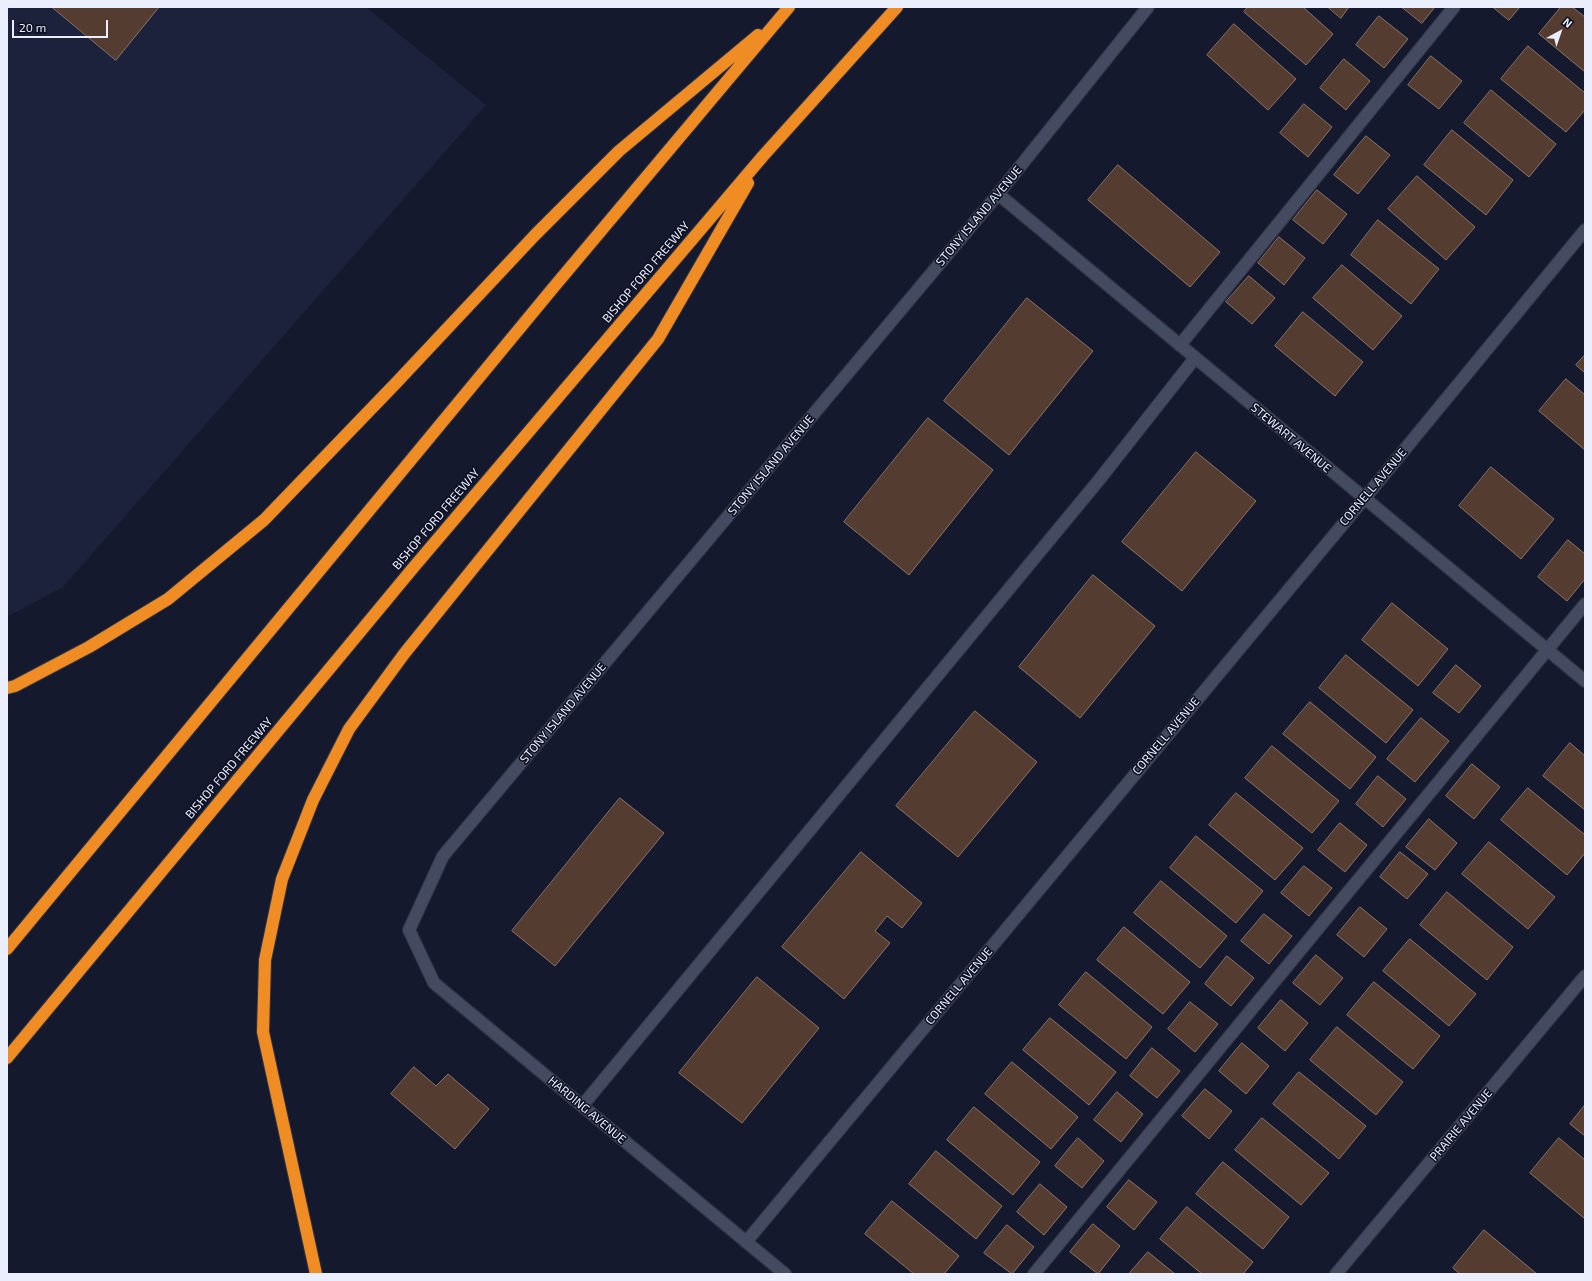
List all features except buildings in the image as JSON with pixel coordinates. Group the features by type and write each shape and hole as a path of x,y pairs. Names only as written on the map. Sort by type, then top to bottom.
{"highway":[{"name":"BISHOP FORD FREEWAY","path":"7,1058 413,568 763,156 897,7"},
{"path":"7,688 15,686 89,647 168,599 264,520 402,378 535,235 619,151 786,10"},
{"path":"7,949 548,294 786,10"},
{"path":"316,1274 263,1032 265,960 282,879 313,800 348,729 404,654 658,339 763,156"}],"street":[{"name":"STONY ISLAND AVENUE","path":"410,930 443,856 998,194 1148,7"},
{"path":"1180,345 1454,7"},
{"name":"STEWART AVENUE","path":"998,194 1585,681"},
{"name":"CORNELL AVENUE","path":"746,1242 1585,230"},
{"path":"582,1106 1094,486 1195,358"},
{"path":"1034,1274 1585,604"},
{"name":"HARDING AVENUE","path":"410,930 434,983 785,1274"},
{"name":"PRAIRIE AVENUE","path":"1336,1274 1585,976"}],"shaded area":[{"path":"7,7 366,7 486,105 63,587 7,617"}]}
